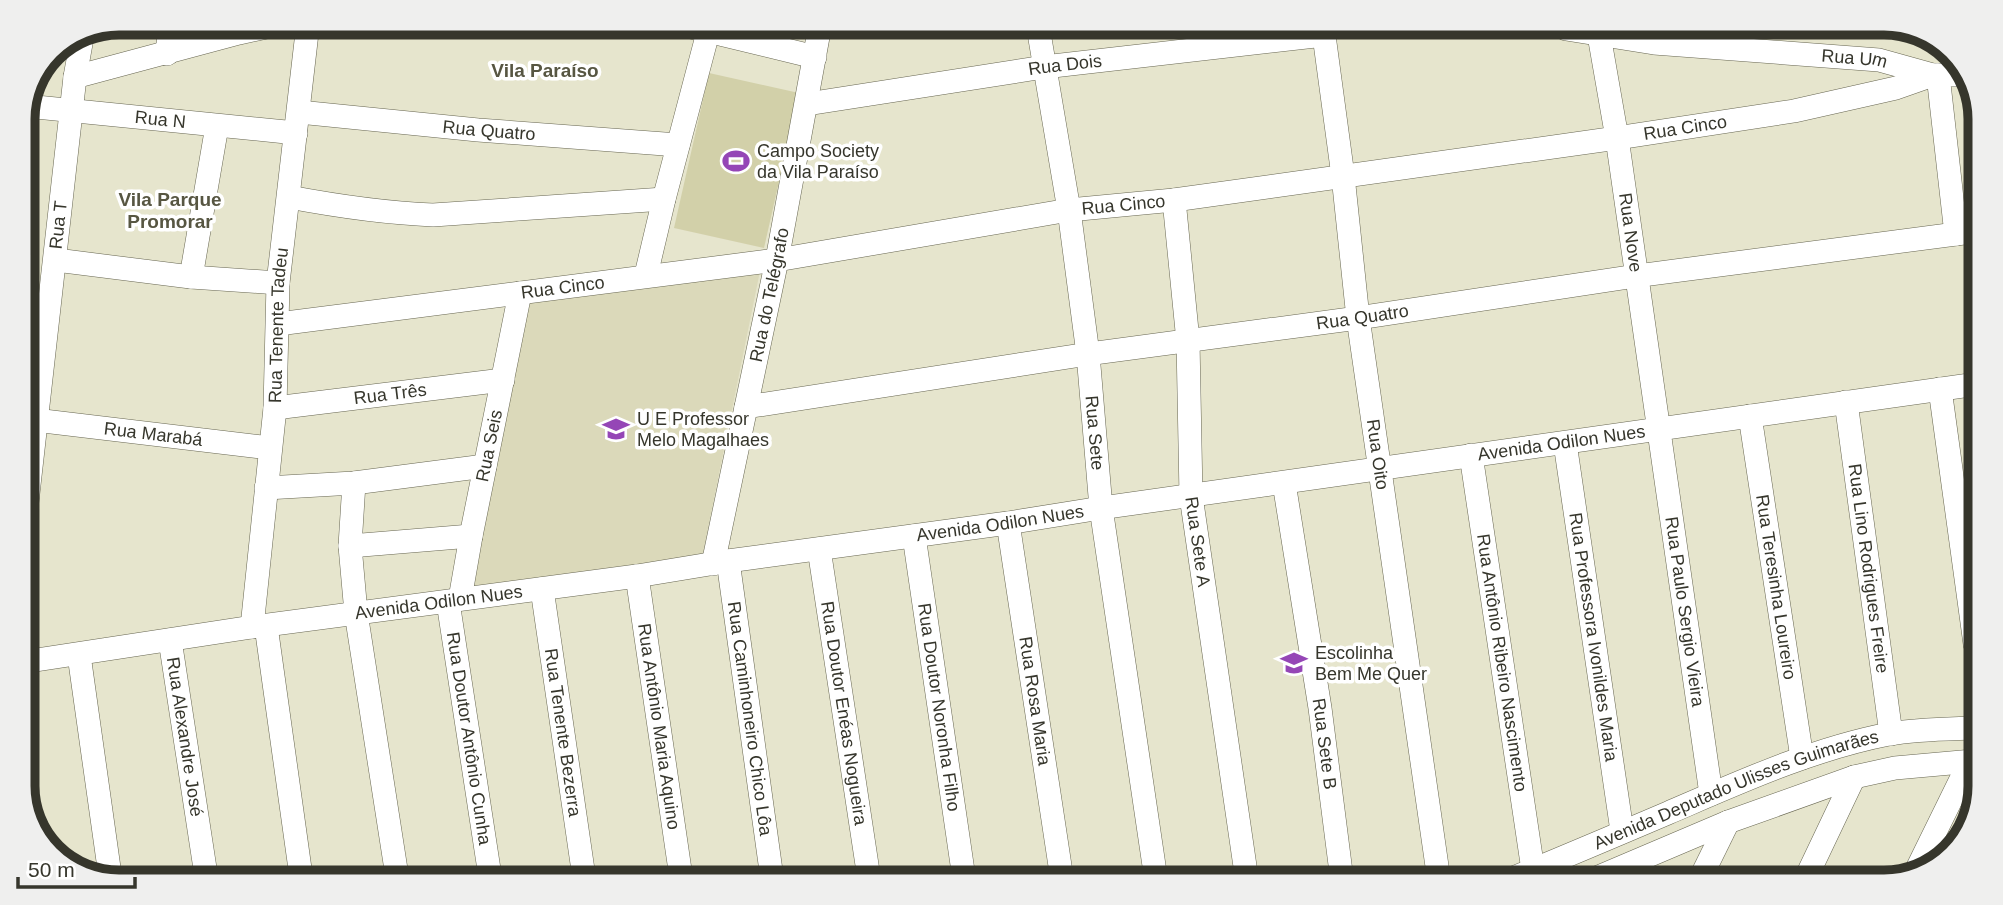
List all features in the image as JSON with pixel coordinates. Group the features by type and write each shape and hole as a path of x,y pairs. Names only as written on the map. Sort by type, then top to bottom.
{"street":[{"path":"167,54 169,35"},
{"path":"75,77 167,54 220,35"},
{"name":"Rua Tenente Tadeu","path":"300,870 259,626 266,488 275,408 278,283 307,35"},
{"path":"646,275 707,35"},
{"path":"735,35 815,57"},
{"name":"Rua do Telégrafo","path":"720,563 746,407 777,260 819,35"},
{"name":"Rua Sete","path":"1039,35 1069,210 1088,354 1101,508 1155,870"},
{"name":"Rua Dois","path":"807,104 1044,67 1293,35"},
{"name":"Rua Oito","path":"1325,35 1358,318 1438,870"},
{"name":"Rua Um","path":"1599,35 1654,36 1879,60 1936,75"},
{"name":"Rua Nove","path":"1599,35 1617,138 1658,430"},
{"name":"Rua T","path":"35,336 56,260 81,44"},
{"path":"1936,75 1968,232"},
{"name":"Rua Cinco","path":"278,324 777,260 1069,210 1174,200 1617,138 1794,111 1884,91 1936,75 1956,75"},
{"name":"Rua N","path":"36,107 217,126 298,122"},
{"name":"Rua Quatro","path":"298,122 478,130 678,145"},
{"path":"191,277 217,126"},
{"path":"289,197 383,212 433,215 664,199"},
{"name":"Rua Sete A","path":"1174,200 1188,341 1191,496 1246,870"},
{"name":"Rua Quatro","path":"746,407 1088,354 1968,232"},
{"path":"56,260 191,277 278,283"},
{"name":"Rua Seis","path":"454,601 471,536 520,293"},
{"name":"Rua Três","path":"275,408 503,380"},
{"name":"Avenida Odilon Nues","path":"35,660 259,626 637,576 1968,385"},
{"path":"1940,389 1968,593"},
{"name":"Rua Lino Rodrigues Freire","path":"1846,402 1891,734"},
{"name":"Rua Teresinha Loureiro","path":"1749,416 1802,758"},
{"name":"Rua Marabá","path":"35,429 270,447"},
{"name":"Rua Paulo Sergio Vieira","path":"1658,430 1711,794"},
{"name":"Rua Professora Ivonildes Maria","path":"1565,443 1622,831"},
{"name":"Rua Antônio Ribeiro Nascimento","path":"1471,456 1533,870"},
{"path":"266,488 354,483 485,466"},
{"path":"354,483 350,546 356,613 396,870"},
{"name":"Rua Sete B","path":"1284,483 1320,708 1341,870"},
{"name":"Rua Rosa Maria","path":"1008,523 1061,870"},
{"path":"350,546 471,536"},
{"name":"Rua Doutor Noronha Filho","path":"914,536 963,870"},
{"name":"Rua Doutor Enéas Nogueira","path":"819,549 868,870"},
{"name":"Rua Caminhoneiro Chico Lôa","path":"720,563 771,870"},
{"name":"Rua Antônio Maria Aquino","path":"637,576 680,870"},
{"name":"Rua Tenente Bezerra","path":"542,589 583,870"},
{"name":"Rua Doutor Antônio Cunha","path":"454,601 489,870"},
{"name":"Rua Alexandre José","path":"170,640 205,870"},
{"path":"79,655 109,869"},
{"name":"Avenida Deputado Ulisses Guimarães","path":"1533,870 1802,758 1891,734 1968,728"},
{"name":"Avenida Deputado Ulisses Guimarães","path":"1617,870 1728,822 1853,777 1895,768 1968,761"},
{"path":"1921,861 1968,769"},
{"path":"1810,870 1853,777"},
{"path":"1666,814 1678,842"},
{"path":"1704,870 1728,822"}],"shaded area":[{"name":"Campo Society da Vila Paraíso","path":"709,73 799,93 764,248 674,228"},
{"name":"U E Professor Melo Magalhaes","path":"760,271 702,558 472,588 528,300"}],"place":[{"name":"Campo Society da Vila Paraíso","path":"736,161"},
{"name":"U E Professor Melo Magalhaes","path":"616,429"},
{"name":"Escolinha Bem Me Quer","path":"1294,663"}],"district":[{"name":"Vila Paraíso","path":"545,70"},
{"name":"Vila Parque Promorar","path":"170,210"}]}
